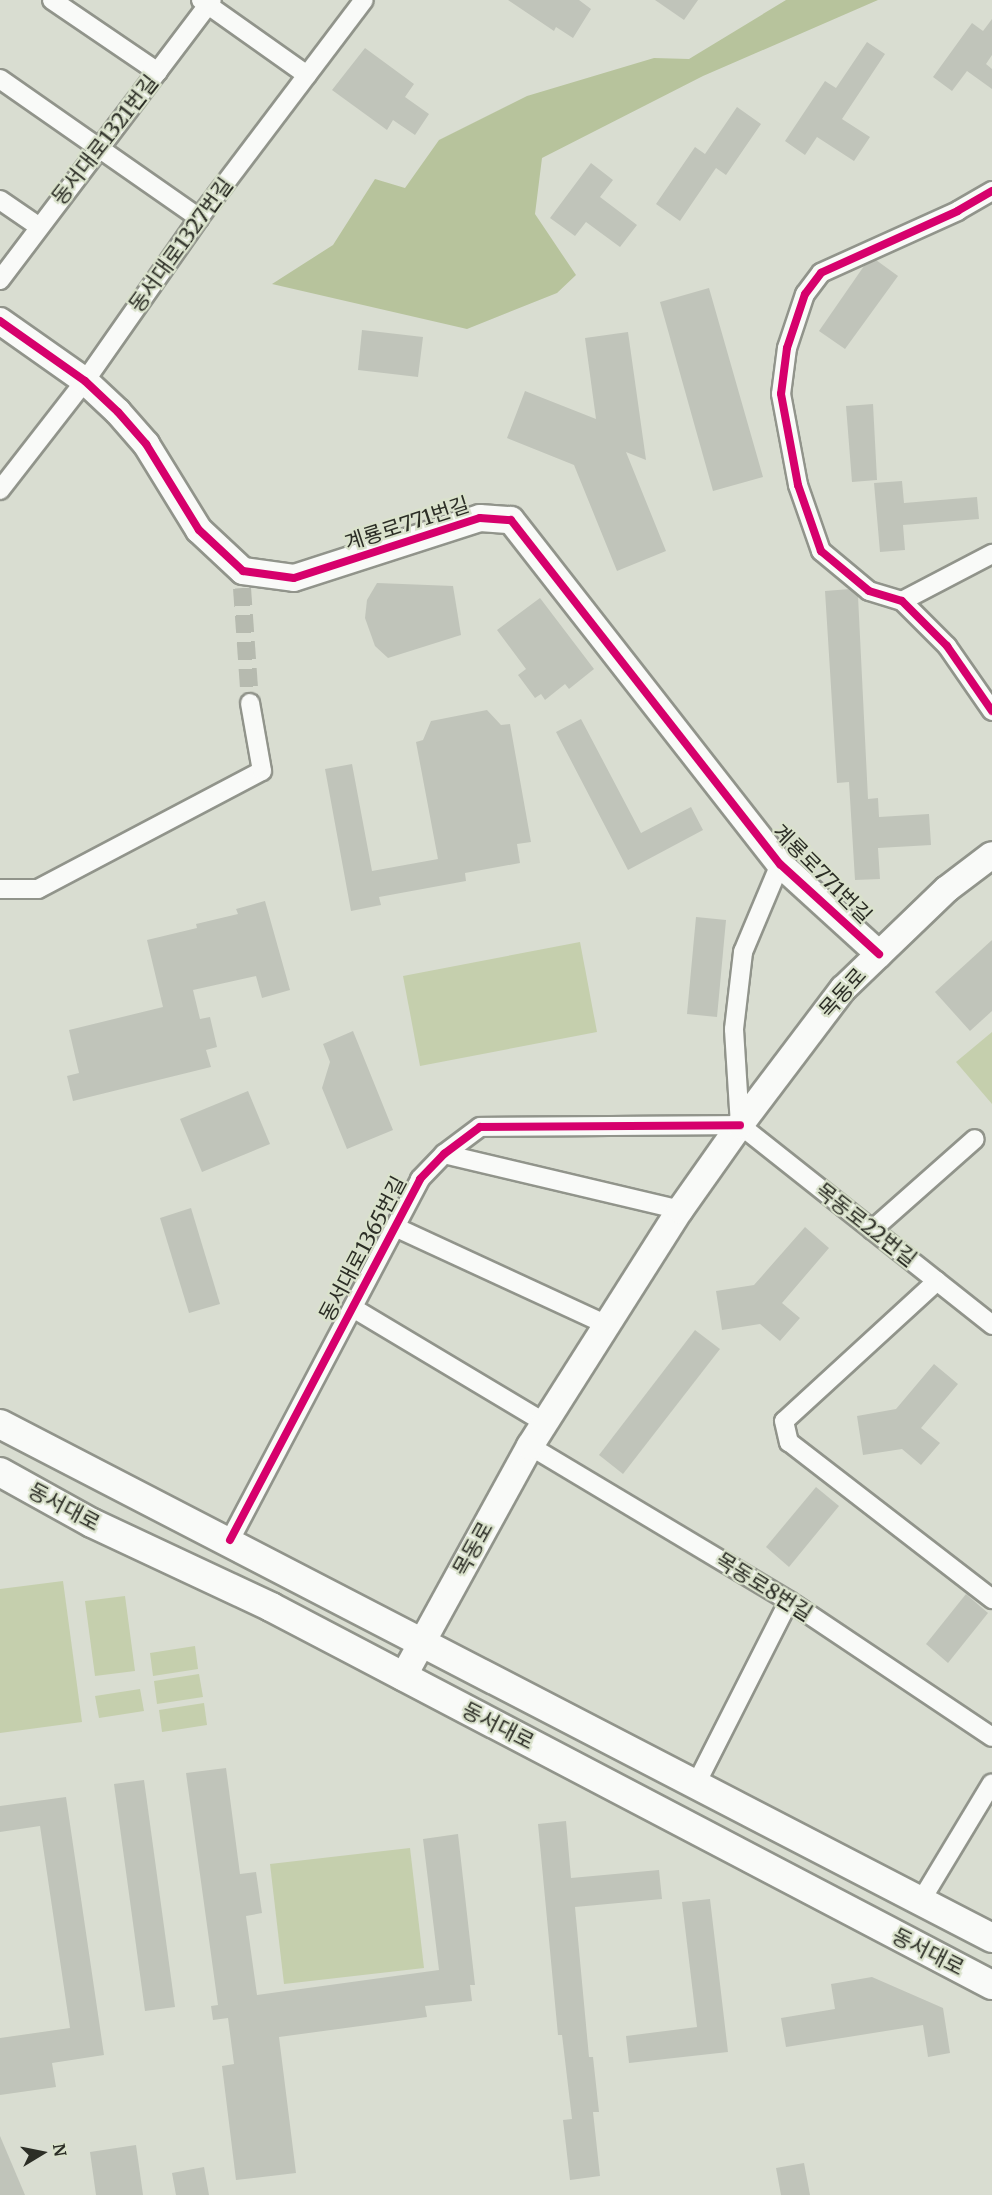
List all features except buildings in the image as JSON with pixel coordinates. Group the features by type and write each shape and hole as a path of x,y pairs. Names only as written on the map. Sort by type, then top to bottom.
{"main road":[{"name":"동서대로","path":"0,1424 230,1540 422,1642 922,1899 992,1938"},
{"name":"동서대로","path":"0,1472 92,1523 271,1607 992,1985"}],"street":[{"path":"52,0 158,72"},
{"name":"동서대로1327번길","path":"0,490 85,381 199,218 364,0"},
{"path":"207,2 307,75"},
{"name":"동서대로1321번길","path":"0,280 38,226 158,72 207,2"},
{"path":"0,79 199,218"},
{"path":"992,191 958,211 821,273 805,294 787,348 781,394 798,485 821,551 869,591 902,601 946,646 992,711"},
{"path":"0,200 38,226"},
{"name":"계룡로771번길","path":"0,321 85,381 146,444 199,530 243,579 294,578 480,518 511,520 780,864 879,954"},
{"path":"902,601 992,554"},
{"path":"0,890 38,889 262,771 250,704"},
{"name":"목동로","path":"403,1677 544,1423 680,1210 740,1125 843,989 947,889 992,855"},
{"path":"740,1125 734,1029 743,952 780,864"},
{"name":"동서대로1365번길","path":"230,1540 420,1179 444,1154 480,1127 740,1125"},
{"name":"목동로22번길","path":"740,1125 992,1325"},
{"path":"872,1230 975,1139"},
{"path":"444,1154 680,1210"},
{"path":"395,1227 607,1325"},
{"path":"937,1281 784,1421 789,1442 992,1599"},
{"path":"352,1308 544,1423"},
{"name":"목동로8번길","path":"530,1446 789,1601 992,1737"},
{"path":"696,1784 789,1601"},
{"path":"922,1899 992,1783"}],"green space":[{"path":"786,0 878,0 703,76 542,158 535,214 576,275 557,293 467,329 272,284 333,245 375,179 405,188 439,140 527,96 654,58 689,59"},
{"path":"580,942 597,1032 420,1066 403,976"},
{"path":"992,1032 992,1104 956,1062"},
{"path":"63,1581 82,1722 0,1733 0,1589"},
{"path":"125,1596 135,1671 95,1676 85,1601"},
{"path":"195,1646 198,1669 153,1676 150,1653"},
{"path":"199,1674 203,1697 157,1704 154,1681"},
{"path":"140,1689 144,1711 99,1718 95,1696"},
{"path":"204,1703 207,1725 162,1732 159,1710"},
{"path":"410,1848 424,1968 284,1984 270,1864"}],"tunnel":[{"path":"242,588 250,703"}],"cycle path":[{"path":"992,191 958,211 821,273 805,294 787,348 781,394 798,485 821,551 869,591 902,601 947,646 992,711"},
{"path":"0,321 85,381 118,412 146,444 199,530 243,571 294,578 480,518 511,520 780,864 879,954"},
{"path":"230,1540 420,1179 444,1154 480,1127 740,1125"}]}
